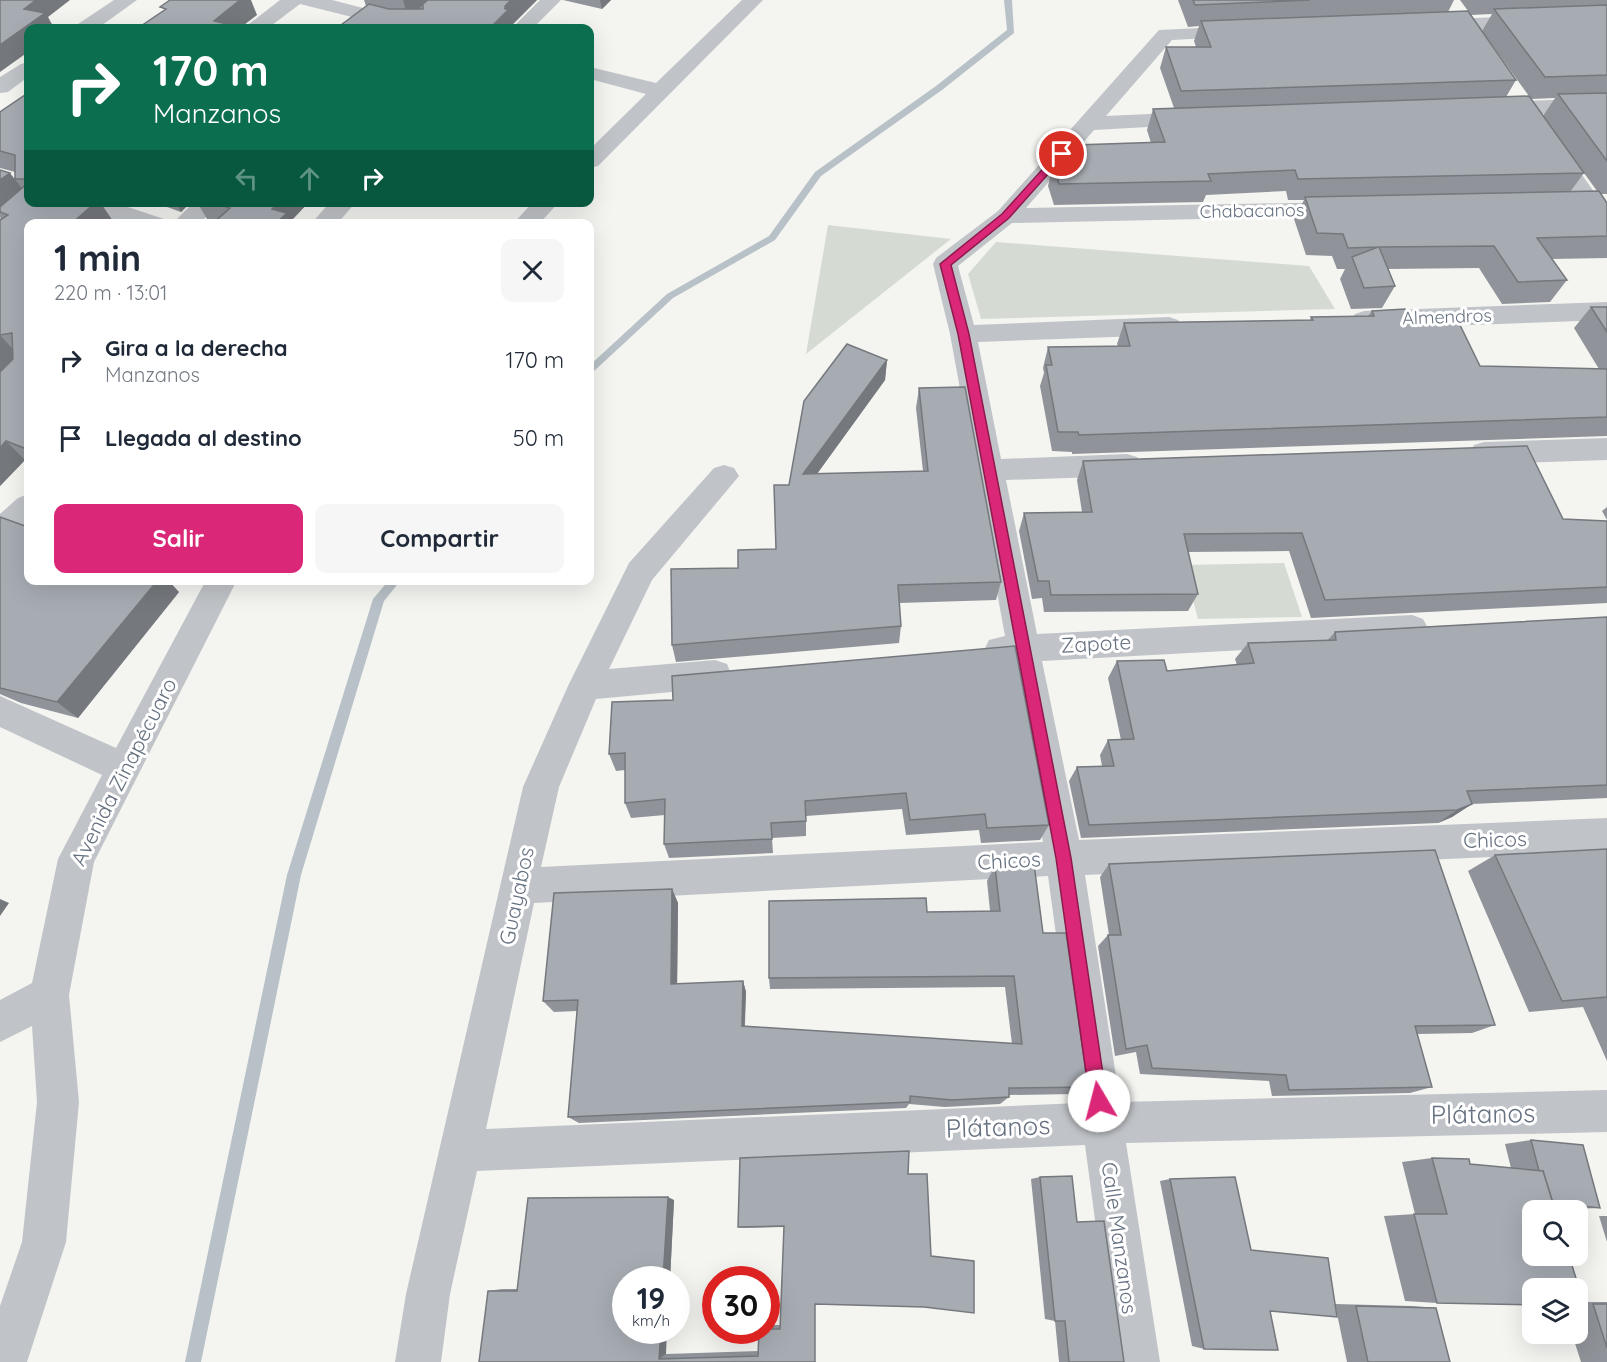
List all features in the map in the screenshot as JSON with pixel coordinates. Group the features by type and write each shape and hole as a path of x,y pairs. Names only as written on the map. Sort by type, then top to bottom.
{"street":[{"path":"91,24 127,0"},
{"path":"261,24 293,0"},
{"path":"308,0 417,24"},
{"path":"526,24 551,0"},
{"path":"594,156 753,0"},
{"path":"1458,16 1477,43"},
{"path":"1416,26 1458,16 1607,18"},
{"path":"1006,216 1166,34 1261,31"},
{"path":"0,87 24,71"},
{"path":"594,74 660,91"},
{"path":"1511,89 1587,204 1607,227"},
{"path":"1466,110 1607,105"},
{"path":"1090,123 1219,118"},
{"path":"102,207 139,219"},
{"path":"190,219 203,207"},
{"path":"328,219 339,207"},
{"path":"530,219 542,207"},
{"name":"Chabacanos","path":"1006,216 1363,209"},
{"name":"Calle Manzanos","path":"1006,216 945,264 963,334 1064,858 1137,1362"},
{"name":"Almendros","path":"1345,320 1607,311"},
{"path":"963,334 1190,326"},
{"path":"1453,454 1607,449"},
{"path":"990,470 1156,464"},
{"name":"Guayabos","path":"418,1362 428,1294 541,787 585,686 640,572 724,476"},
{"path":"0,533 24,510"},
{"name":"Avenida Zinapécuaro","path":"4,1362 44,1242 58,1102 49,995 76,859 219,585"},
{"name":"Zapote","path":"975,652 1440,626"},
{"path":"585,686 739,672"},
{"path":"0,711 123,768"},
{"name":"Chicos","path":"520,886 1064,858 1607,835"},
{"path":"0,1022 49,995"},
{"name":"Plátanos","path":"461,1151 1102,1123 1607,1111"}],"shaded area":[{"path":"828,225 951,239 806,354"},
{"path":"996,242 1309,266 1335,309 981,319 968,274"},
{"path":"1284,563 1302,617 1198,619 1184,565"}],"building":[{"path":"0,0 36,0 24,9 45,13 30,24 24,24 24,28 0,45"},
{"path":"170,0 240,0 214,21 226,24 144,24 166,9 160,7"},
{"path":"428,0 511,0 505,6 505,9 509,9 494,24 342,24 369,4 389,9 423,9 423,4"},
{"path":"1193,0 1310,0 1195,5"},
{"path":"1607,5 1607,75 1545,77 1494,9"},
{"path":"1468,11 1516,80 1181,91 1166,47 1211,47 1201,21"},
{"path":"1607,93 1607,161 1558,94"},
{"path":"24,96 24,179 15,179 15,155 0,151 0,112"},
{"path":"1529,96 1584,173 1298,179 1295,170 1208,174 1211,181 1059,184 1053,165 1061,156 1078,156 1075,145 1165,142 1153,109"},
{"path":"0,170 10,173 0,180"},
{"path":"24,186 24,207 90,207 77,219 24,219 24,448 6,441 0,448 0,372 13,359 12,333 0,335 0,220 8,215 0,212 0,207"},
{"path":"1599,191 1607,203 1607,236 1537,238 1567,280 1518,282 1494,246 1379,247 1395,286 1364,288 1352,257 1378,247 1348,248 1343,234 1317,233 1305,197"},
{"path":"227,207 274,207 272,209 287,213 280,219 218,219 230,208"},
{"path":"1591,307 1607,307 1607,332"},
{"path":"1405,309 1410,321 1458,321 1480,366 1607,369 1607,417 1079,435 1078,432 1058,432 1046,365 1052,365 1048,347 1130,346 1124,323 1313,320 1311,317 1374,316 1372,311"},
{"path":"847,344 887,360 803,474 928,471 919,388 965,387 1001,582 898,585 901,626 672,645 671,569 738,568 738,550 776,549 774,485 789,485 804,401"},
{"path":"1527,446 1563,519 1607,521 1607,587 1325,600 1302,533 1184,534 1198,594 1051,595 1049,581 1038,581 1024,513 1092,512 1083,461"},
{"path":"0,517 24,526 24,585 154,585 57,702 0,688"},
{"path":"1607,617 1607,785 1467,791 1472,804 1457,810 1089,825 1077,767 1114,766 1108,740 1134,739 1117,661 1164,660 1167,671 1254,663 1248,643 1336,640 1335,632"},
{"path":"1015,646 1049,825 987,828 985,814 910,820 906,793 805,801 806,821 771,823 772,839 664,844 665,799 625,803 625,753 609,754 612,702 673,700 672,676"},
{"path":"1607,849 1607,997 1562,1001 1495,855"},
{"path":"1435,850 1495,1025 1415,1026 1432,1087 1289,1090 1286,1075 1152,1068 1147,1045 1126,1049 1108,935 1121,935 1109,864"},
{"path":"1034,864 1043,933 1066,933 1088,1087 1009,1088 1009,1097 952,1100 910,1096 910,1102 568,1117 578,1000 543,1001 554,893 672,889 671,984 743,981 742,1026 1022,1044 1014,976 769,978 769,901 926,898 927,912 1000,911 995,866"},
{"path":"1531,1140 1583,1145 1600,1208 1588,1207 1588,1200 1552,1200 1543,1171 1539,1171"},
{"path":"909,1151 908,1174 927,1174 931,1256 974,1261 974,1313 924,1307 815,1304 815,1362 479,1362 488,1291 517,1291 528,1198 668,1197 664,1266 612,1266 612,1344 660,1344 659,1359 758,1356 758,1344 780,1344 784,1226 738,1227 740,1158"},
{"path":"1432,1158 1469,1159 1470,1164 1543,1171 1552,1200 1522,1200 1522,1266 1572,1266 1576,1278 1522,1278 1522,1305 1437,1303 1414,1214 1447,1214"},
{"path":"1072,1176 1077,1222 1104,1221 1124,1362 1069,1362 1065,1321 1055,1321 1040,1177"},
{"path":"1235,1177 1251,1250 1328,1258 1337,1317 1270,1311 1278,1350 1204,1349 1170,1179"},
{"path":"1593,1304 1607,1304 1607,1348"},
{"path":"1356,1306 1436,1308 1450,1362 1368,1362"}],"waterway":[{"path":"594,366 670,296 772,238 818,174 939,88 1011,31 1008,0"},
{"path":"193,1362 294,875 379,599 392,585"}],"route":[{"path":"1062,154 1006,216 945,264 963,334 1064,858 1099,1101"}]}
